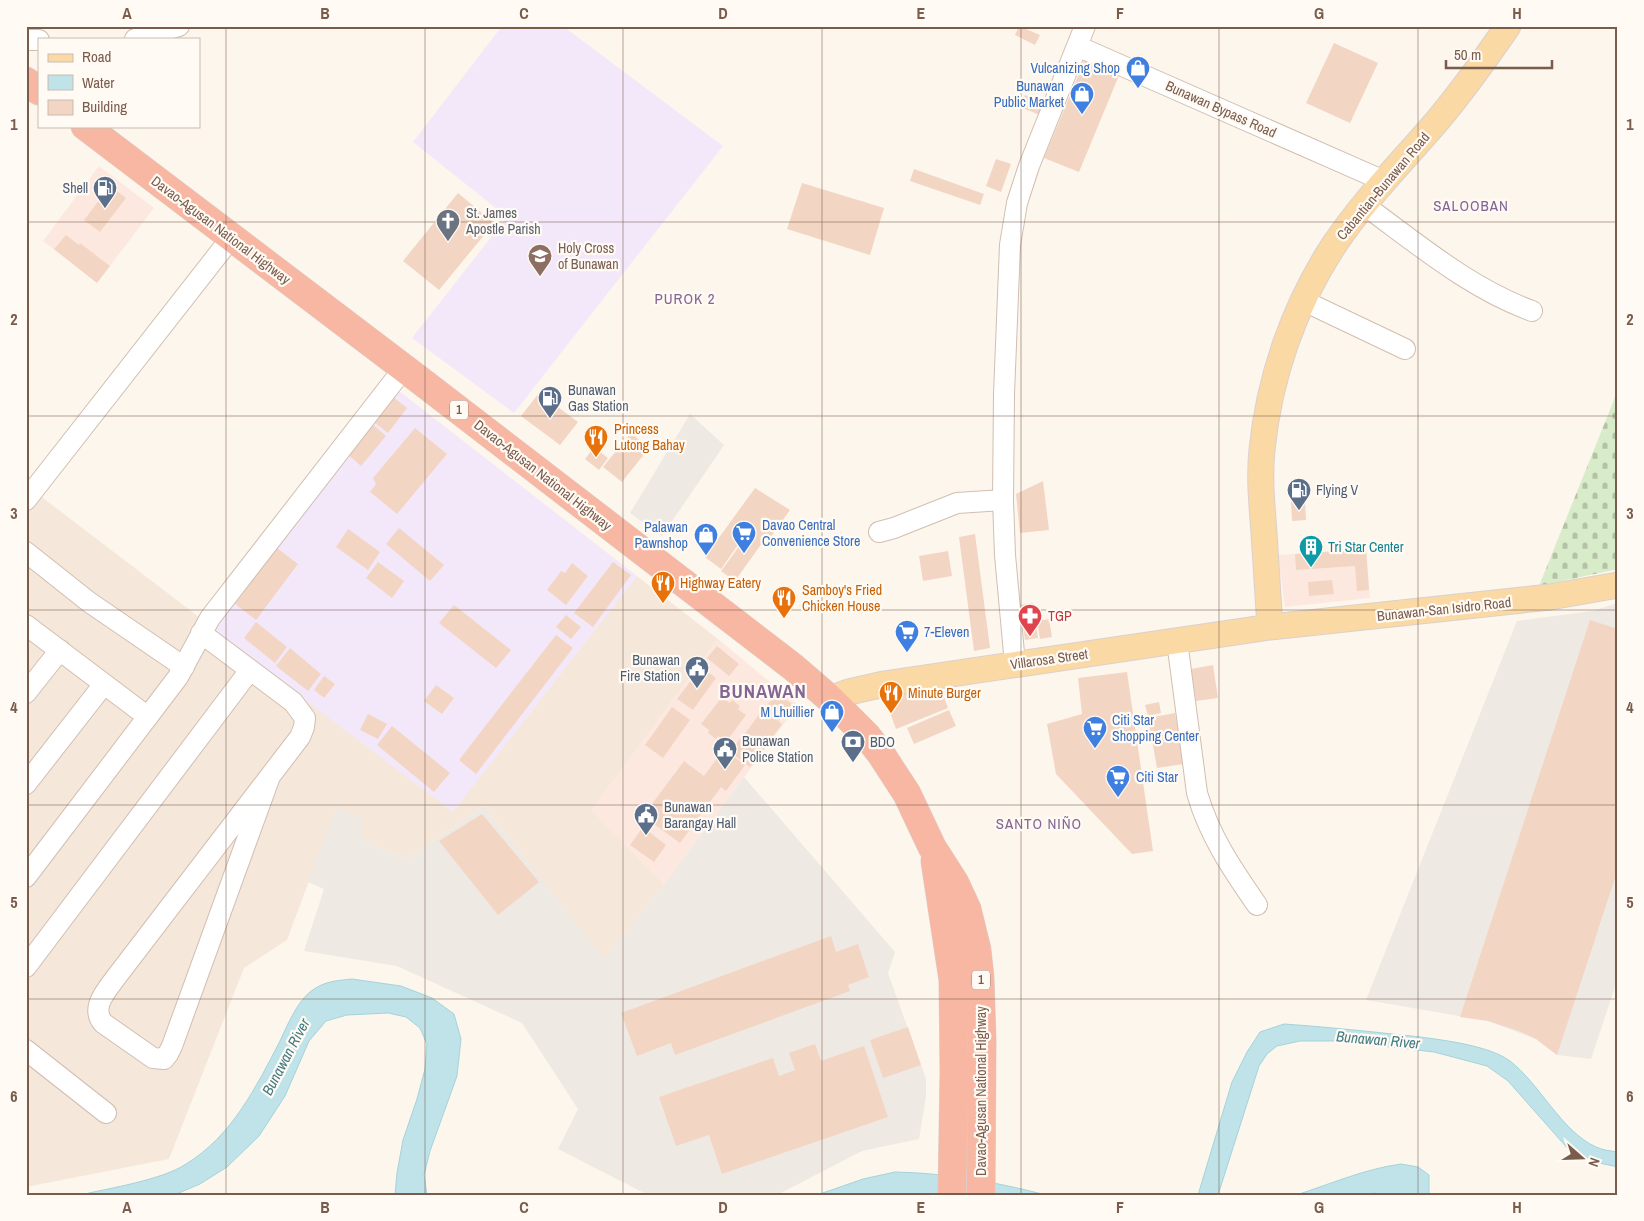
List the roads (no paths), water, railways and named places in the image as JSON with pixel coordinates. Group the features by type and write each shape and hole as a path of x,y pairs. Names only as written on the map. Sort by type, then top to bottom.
{"highway":[{"path":"26,82 38,90"},
{"name":"Davao-Agusan National Highway","path":"88,128 786,661 830,699 867,736 894,771 919,817 932,847 955,883 967,909 977,950 980,978 981,1195"},
{"name":"Davao-Agusan National Highway","path":"932,847 952,980 954,1126 952,1195"}],"main road":[{"name":"Cabantian-Bunawan Road","path":"1270,627 1260,482 1262,450 1268,406 1291,328 1334,246 1364,205 1439,119 1477,71 1508,26"},
{"name":"Bunawan-San Isidro Road","path":"1270,627 1550,598 1618,585"},
{"name":"Villarosa Street","path":"830,699 849,692 884,684 1270,627"}],"street":[{"path":"138,38 179,26"},
{"path":"1015,664 1005,555 1003,500 1004,385 1010,245 1017,203 1022,186 1085,26"},
{"name":"Bunawan Bypass Road","path":"1077,46 1384,181"},
{"path":"1364,205 1473,284 1510,303 1532,311"},
{"path":"26,500 231,238"},
{"path":"1304,301 1405,349"},
{"path":"26,877 170,688 184,667 210,618 404,368"},
{"path":"879,532 957,503 1003,500"},
{"path":"26,552 89,602 184,667"},
{"path":"26,625 148,717"},
{"path":"201,633 293,702 305,718 304,727 300,737 117,976 101,1000 98,1011 99,1018 103,1023 153,1058 164,1059 172,1046 268,779"},
{"path":"1177,641 1197,793 1203,813 1229,864 1257,905"},
{"path":"26,693 60,650"},
{"path":"26,967 250,670"},
{"path":"26,784 104,684"},
{"path":"26,1050 106,1113"}],"water":[{"name":"Bunawan River","path":"352,979 401,986 432,998 454,1014 461,1039 457,1076 430,1151 424,1175 427,1195 395,1195 403,1140 425,1069 427,1044 420,1028 406,1017 388,1013 347,1015 326,1021 309,1041 285,1096 259,1136 227,1167 200,1184 174,1195 80,1195 164,1175 176,1170 202,1153 230,1125 252,1093 305,996 315,988 325,984"},
{"name":"Bunawan River","path":"1284,1024 1445,1040 1498,1054 1510,1061 1521,1071 1561,1119 1583,1140 1598,1148 1618,1152 1618,1167 1590,1161 1569,1150 1508,1081 1487,1066 1434,1052 1339,1041 1300,1041 1277,1046 1267,1054 1259,1066 1218,1195 1198,1195 1232,1082 1247,1052 1260,1032"},
{"path":"1401,1164 1418,1167 1429,1175 1429,1195 1379,1195 1375,1193 1367,1195 1296,1195 1361,1173"},
{"path":"895,1172 971,1179 1046,1195 817,1195 863,1179"}],"place":[{"name":"Vulcanizing Shop","path":"1138,89"},
{"name":"Bunawan Public Market","path":"1082,115"},
{"name":"Shell","path":"105,209"},
{"name":"St. James Apostle Parish","path":"448,242"},
{"name":"Holy Cross of Bunawan","path":"540,277"},
{"name":"Bunawan Gas Station","path":"550,419"},
{"name":"Princess Lutong Bahay","path":"596,458"},
{"name":"Flying V","path":"1299,511"},
{"name":"Davao Central Convenience Store","path":"744,554"},
{"name":"Palawan Pawnshop","path":"706,556"},
{"name":"Tri Star Center","path":"1311,568"},
{"name":"Highway Eatery","path":"663,604"},
{"name":"Samboy's Fried Chicken House","path":"784,619"},
{"name":"TGP","path":"1030,637"},
{"name":"7-Eleven","path":"907,653"},
{"name":"Bunawan Fire Station","path":"697,689"},
{"name":"Minute Burger","path":"891,714"},
{"name":"M Lhuillier","path":"832,733"},
{"name":"Citi Star Shopping Center","path":"1095,749"},
{"name":"BDO","path":"853,763"},
{"name":"Bunawan Police Station","path":"725,770"},
{"name":"Citi Star","path":"1118,798"},
{"name":"Bunawan Barangay Hall","path":"646,836"}],"district":[{"name":"SALOOBAN","path":"1471,206"},
{"name":"PUROK 2","path":"685,299"},
{"name":"BUNAWAN","path":"763,691"},
{"name":"SANTO NIÑO","path":"1039,824"}]}
